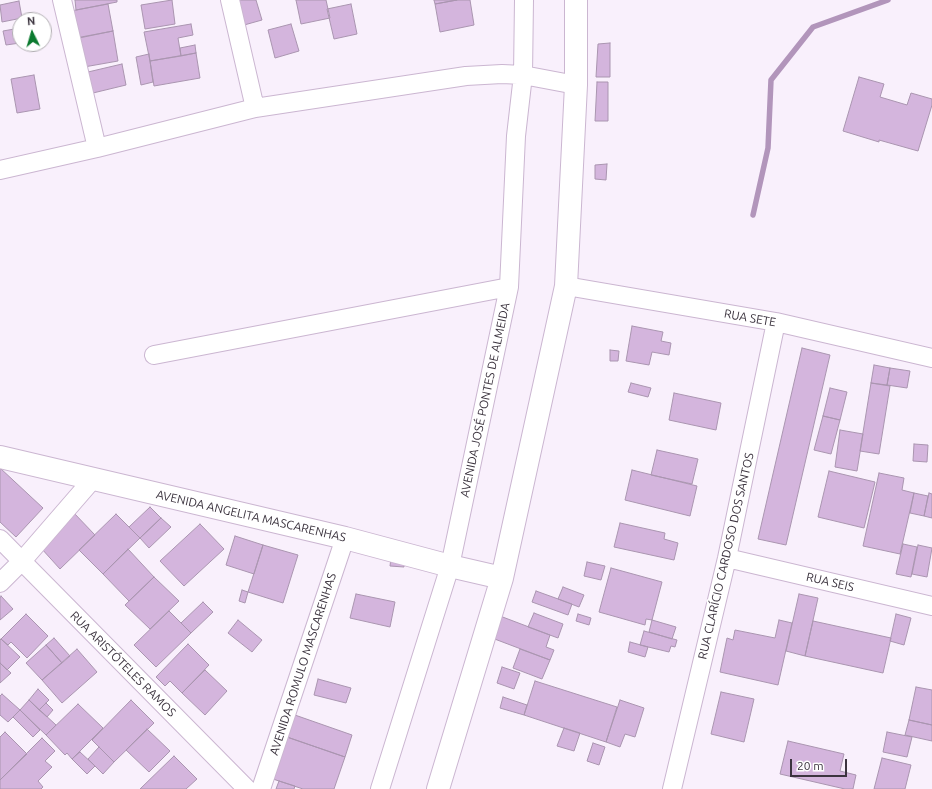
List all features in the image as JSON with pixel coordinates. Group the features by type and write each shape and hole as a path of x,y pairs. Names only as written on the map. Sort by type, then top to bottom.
{"street":[{"path":"62,0 97,148"},
{"path":"230,0 255,108"},
{"name":"AVENIDA JOSÉ PONTES DE ALMEIDA","path":"380,789 450,566 509,287 516,136 523,75 524,0"},
{"path":"438,789 502,578 566,286 576,85 576,0"},
{"path":"0,170 97,148 255,108 466,76 502,74 523,75 576,85"},
{"name":"RUA SETE","path":"566,286 776,322 932,358"},
{"path":"154,355 509,287"},
{"name":"RUA CLARÍCIO CARDOSO DOS SANTOS","path":"677,788 776,322"},
{"name":"AVENIDA ANGELITA MASCARENHAS","path":"0,457 345,538 450,566 502,578"},
{"path":"0,582 22,561 93,479"},
{"name":"AVENIDA ROMULO MASCARENHAS","path":"261,789 345,538"},
{"name":"RUA ARISTÓTELES RAMOS","path":"0,539 247,789"},
{"name":"RUA SEIS","path":"727,558 932,606"}],"building":[{"path":"75,0 117,0 117,2 76,10"},
{"path":"172,0 175,24 145,29 141,5"},
{"path":"229,0 256,0 262,20 237,27"},
{"path":"296,0 326,0 330,18 301,24"},
{"path":"434,0 457,0 435,4"},
{"path":"457,0 470,0 474,25 440,32 435,4"},
{"path":"19,1 21,12 12,12 12,20 2,22 0,5"},
{"path":"108,4 113,31 76,38 71,11"},
{"path":"351,4 357,34 334,39 327,9"},
{"path":"191,24 193,35 178,38 181,56 150,61 144,32"},
{"path":"291,24 299,51 275,58 268,30"},
{"path":"12,29 12,44 6,45 3,31"},
{"path":"113,31 118,61 84,67 79,38"},
{"path":"610,43 610,77 596,77 598,44"},
{"path":"195,45 196,53 181,56 180,48"},
{"path":"196,53 200,78 154,86 150,61"},
{"path":"149,54 153,82 141,85 136,57"},
{"path":"122,64 126,85 93,93 88,72"},
{"path":"34,75 40,109 17,113 11,79"},
{"path":"859,77 884,84 880,97 907,105 911,93 932,99 932,105 918,151 879,140 879,142 843,131"},
{"path":"597,82 608,82 608,121 595,121"},
{"path":"607,164 606,180 595,179 595,165"},
{"path":"632,326 663,332 661,341 671,343 669,355 652,352 649,365 626,361"},
{"path":"802,348 830,355 786,545 758,539"},
{"path":"610,350 619,351 618,361 610,361"},
{"path":"874,365 890,368 887,385 871,383"},
{"path":"890,368 910,371 907,388 887,385"},
{"path":"631,383 651,388 648,397 628,392"},
{"path":"871,383 890,386 879,454 860,451"},
{"path":"830,388 847,392 840,420 823,416"},
{"path":"674,393 721,403 716,430 669,420"},
{"path":"823,416 840,420 831,454 814,450"},
{"path":"840,430 863,434 857,471 835,467"},
{"path":"914,444 928,445 927,462 913,461"},
{"path":"657,450 698,459 692,484 651,475"},
{"path":"0,468 43,508 16,537 0,522"},
{"path":"632,470 697,486 690,516 625,500"},
{"path":"829,471 875,482 864,528 818,517"},
{"path":"879,473 904,478 902,490 914,493 900,554 863,546"},
{"path":"914,493 928,496 924,516 910,513"},
{"path":"929,493 932,494 932,518 924,516"},
{"path":"150,507 161,518 140,538 129,527"},
{"path":"73,512 95,535 60,569 41,548"},
{"path":"116,514 140,538 103,574 79,550"},
{"path":"161,518 171,527 149,548 140,538"},
{"path":"620,523 665,533 664,539 678,543 674,560 614,547"},
{"path":"200,524 224,549 184,586 160,561"},
{"path":"235,536 263,545 254,574 226,565"},
{"path":"903,544 917,547 911,577 896,574"},
{"path":"263,545 298,555 283,603 248,592"},
{"path":"918,545 932,548 927,577 912,574"},
{"path":"128,549 154,577 129,601 103,574"},
{"path":"391,558 404,559 404,567 390,566"},
{"path":"587,562 605,566 601,580 584,576"},
{"path":"611,568 662,582 652,620 646,619 645,625 599,612"},
{"path":"154,577 179,601 150,629 125,605"},
{"path":"563,587 584,595 579,607 558,599"},
{"path":"242,590 248,592 245,603 239,601"},
{"path":"536,591 572,604 568,615 532,602"},
{"path":"356,594 395,602 390,627 350,618"},
{"path":"799,594 818,598 805,656 786,651"},
{"path":"1,596 13,609 0,620 0,598"},
{"path":"203,602 213,612 191,633 181,623"},
{"path":"169,611 191,633 156,667 134,645"},
{"path":"534,613 563,624 558,638 528,627"},
{"path":"26,614 48,636 27,658 11,642 8,645 1,639"},
{"path":"578,614 591,618 589,625 576,621"},
{"path":"896,614 911,618 904,645 890,641"},
{"path":"500,616 550,635 546,647 554,650 550,660 492,638"},
{"path":"238,620 262,640 252,652 228,633"},
{"path":"652,620 676,627 672,639 649,632"},
{"path":"779,620 792,623 778,685 720,672 727,638 733,640 735,630 775,638"},
{"path":"813,621 891,638 883,673 805,656"},
{"path":"644,631 677,640 675,647 671,646 669,652 640,645"},
{"path":"54,638 70,656 62,663 46,645"},
{"path":"1,639 20,657 7,670 0,663"},
{"path":"630,642 648,647 645,657 628,652"},
{"path":"188,644 209,665 182,693 170,681 165,686 156,677"},
{"path":"46,645 62,663 42,680 26,663"},
{"path":"77,649 97,672 62,703 42,680"},
{"path":"520,649 550,660 542,679 513,668"},
{"path":"0,663 11,673 0,683"},
{"path":"502,667 520,673 514,689 497,683"},
{"path":"205,670 227,691 205,715 182,693"},
{"path":"318,679 351,688 346,703 314,695"},
{"path":"535,681 617,707 606,742 524,715"},
{"path":"916,687 932,690 932,725 909,720"},
{"path":"38,689 49,700 39,710 29,700"},
{"path":"721,692 754,699 744,742 711,734"},
{"path":"2,694 20,710 8,722 0,715 0,696"},
{"path":"503,697 527,705 524,715 500,708"},
{"path":"29,700 56,725 46,735 20,710"},
{"path":"131,700 154,723 114,762 92,740"},
{"path":"620,700 644,708 635,737 625,734 620,747 606,742"},
{"path":"46,703 53,710 47,717 39,710"},
{"path":"78,704 103,728 72,759 67,753 65,755 46,735"},
{"path":"20,710 40,730 33,737 13,717"},
{"path":"292,714 352,735 345,757 284,736"},
{"path":"909,720 932,725 932,741 905,735"},
{"path":"564,728 580,733 574,751 557,746"},
{"path":"147,729 170,751 149,772 126,750"},
{"path":"5,732 27,754 0,780 0,737"},
{"path":"887,732 912,737 907,757 883,752"},
{"path":"284,736 345,757 334,789 303,789 270,778"},
{"path":"42,738 55,751 45,761 52,767 38,781 43,787 41,789 0,789 0,780"},
{"path":"788,741 844,754 840,771 856,775 853,789 845,789 780,774"},
{"path":"593,743 605,747 599,765 587,761"},
{"path":"99,747 114,762 103,774 88,759"},
{"path":"80,752 95,766 87,774 72,759"},
{"path":"174,756 197,779 186,789 140,789"},
{"path":"882,758 911,765 905,789 874,789"},
{"path":"279,781 295,786 294,789 276,789"}],"waterway":[{"path":"753,215 768,148 771,80 813,27 888,0"}]}
